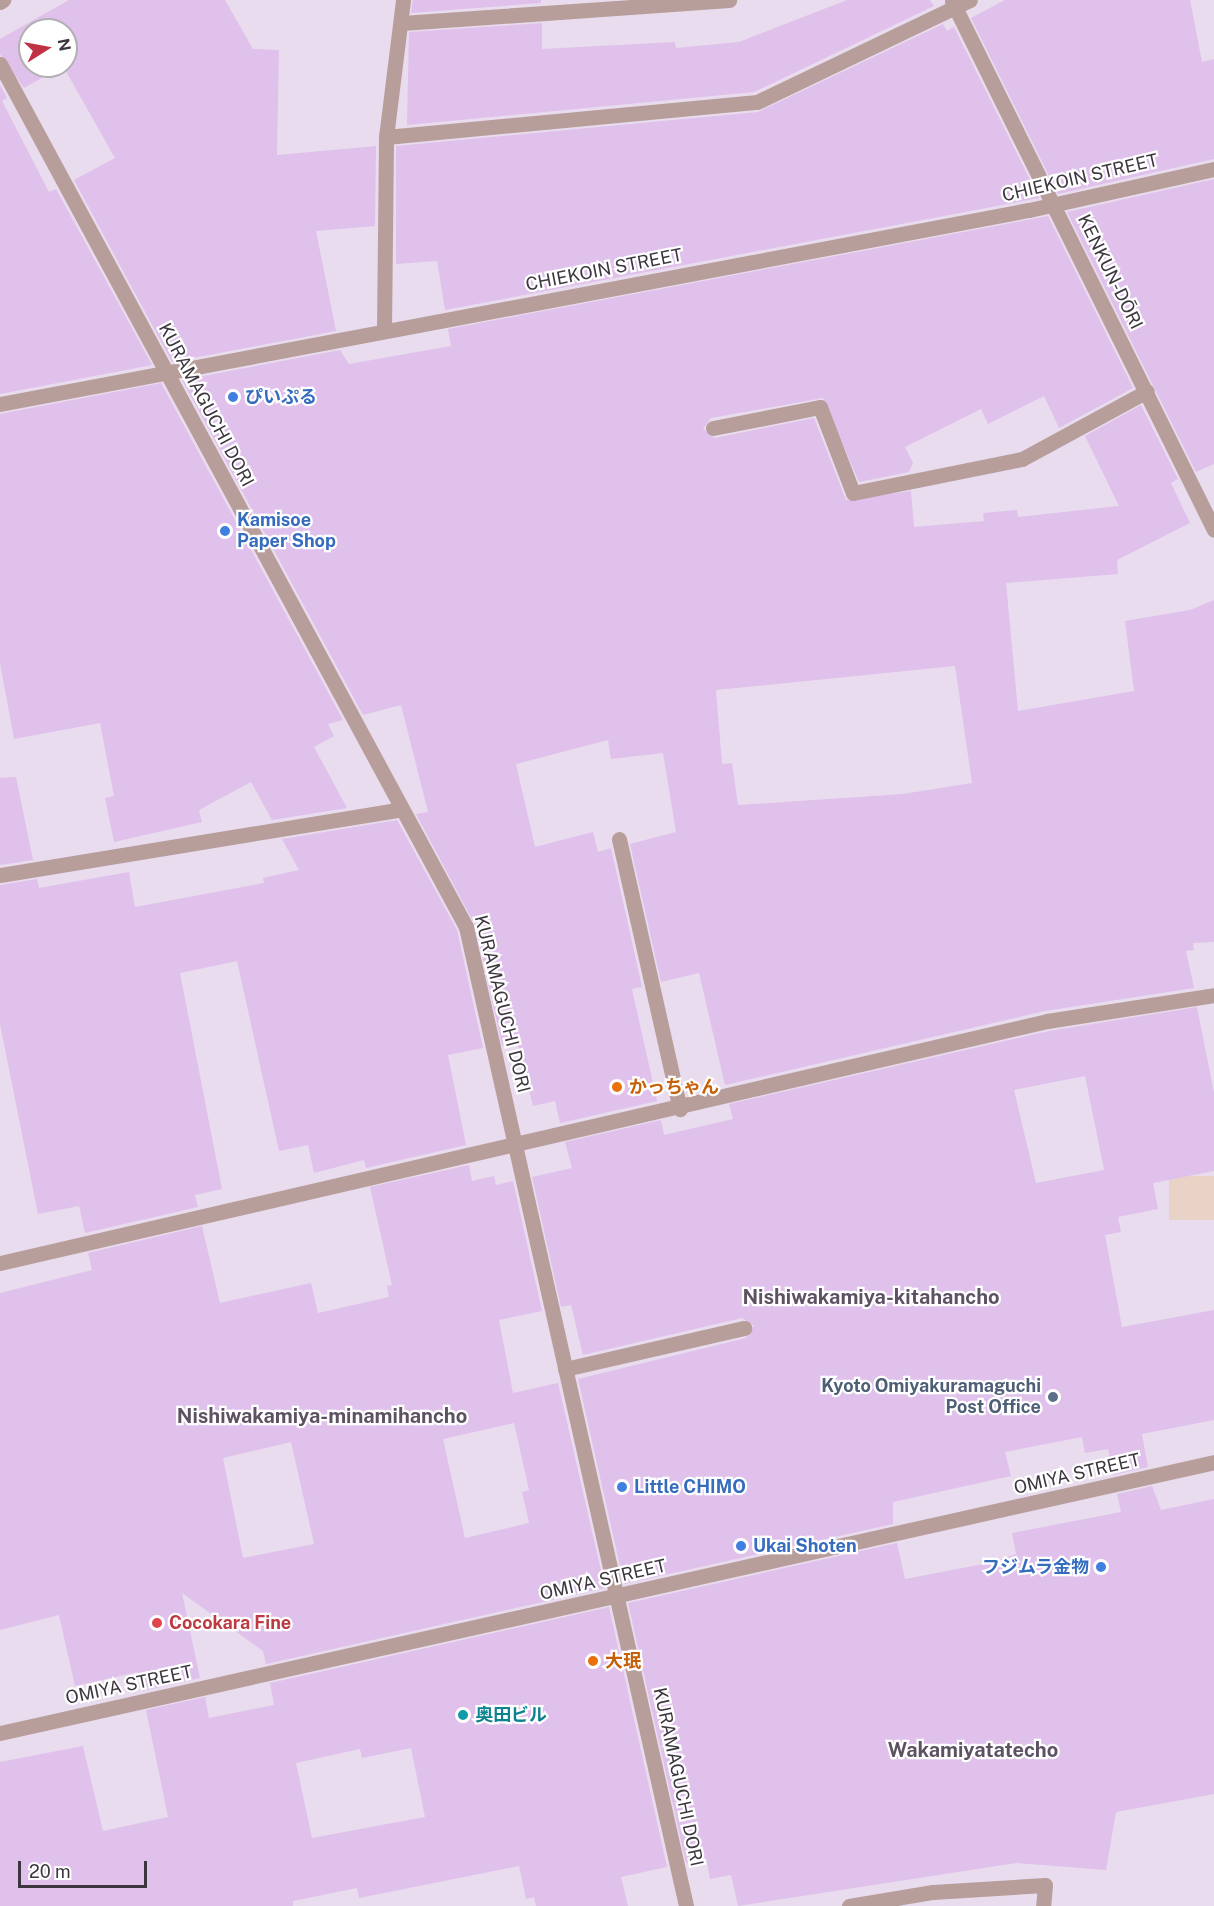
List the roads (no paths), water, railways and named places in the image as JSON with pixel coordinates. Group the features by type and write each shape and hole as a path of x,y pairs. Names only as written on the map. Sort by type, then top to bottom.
{"street":[{"path":"384,331 386,137 402,23 403,0"},
{"path":"402,23 729,0"},
{"path":"386,137 757,102 953,4 970,0"},
{"name":"KENKUN-DŌRI","path":"953,4 1214,530"},
{"name":"KURAMAGUCHI DORI","path":"0,64 466,927 686,1906"},
{"name":"CHIEKOIN STREET","path":"0,404 1053,202 1214,169"},
{"path":"713,428 820,407 853,493 1022,459 1147,391"},
{"path":"0,875 402,809"},
{"path":"619,839 680,1109"},
{"path":"0,1263 680,1109 1047,1021 1214,996"},
{"path":"565,1368 744,1328"},
{"name":"OMIYA STREET","path":"0,1733 618,1597 1214,1462"},
{"path":"849,1906 945,1890 1045,1885 1043,1906"}],"place":[{"name":"ぴいぷる","path":"233,397"},
{"name":"Kamisoe Paper Shop","path":"225,531"},
{"name":"かっちゃん","path":"617,1087"},
{"name":"Kyoto Omiyakuramaguchi Post Office","path":"1053,1397"},
{"name":"Little CHIMO","path":"622,1487"},
{"name":"Ukai Shoten","path":"741,1546"},
{"name":"フジムラ金物","path":"1101,1567"},
{"name":"Cocokara Fine","path":"157,1623"},
{"name":"大珉","path":"593,1661"},
{"name":"奥田ビル","path":"463,1715"}],"district":[{"name":"Nishiwakamiya-kitahancho","path":"871,1297"},
{"name":"Nishiwakamiya-minamihancho","path":"322,1416"},
{"name":"Wakamiyatatecho","path":"973,1750"}]}
